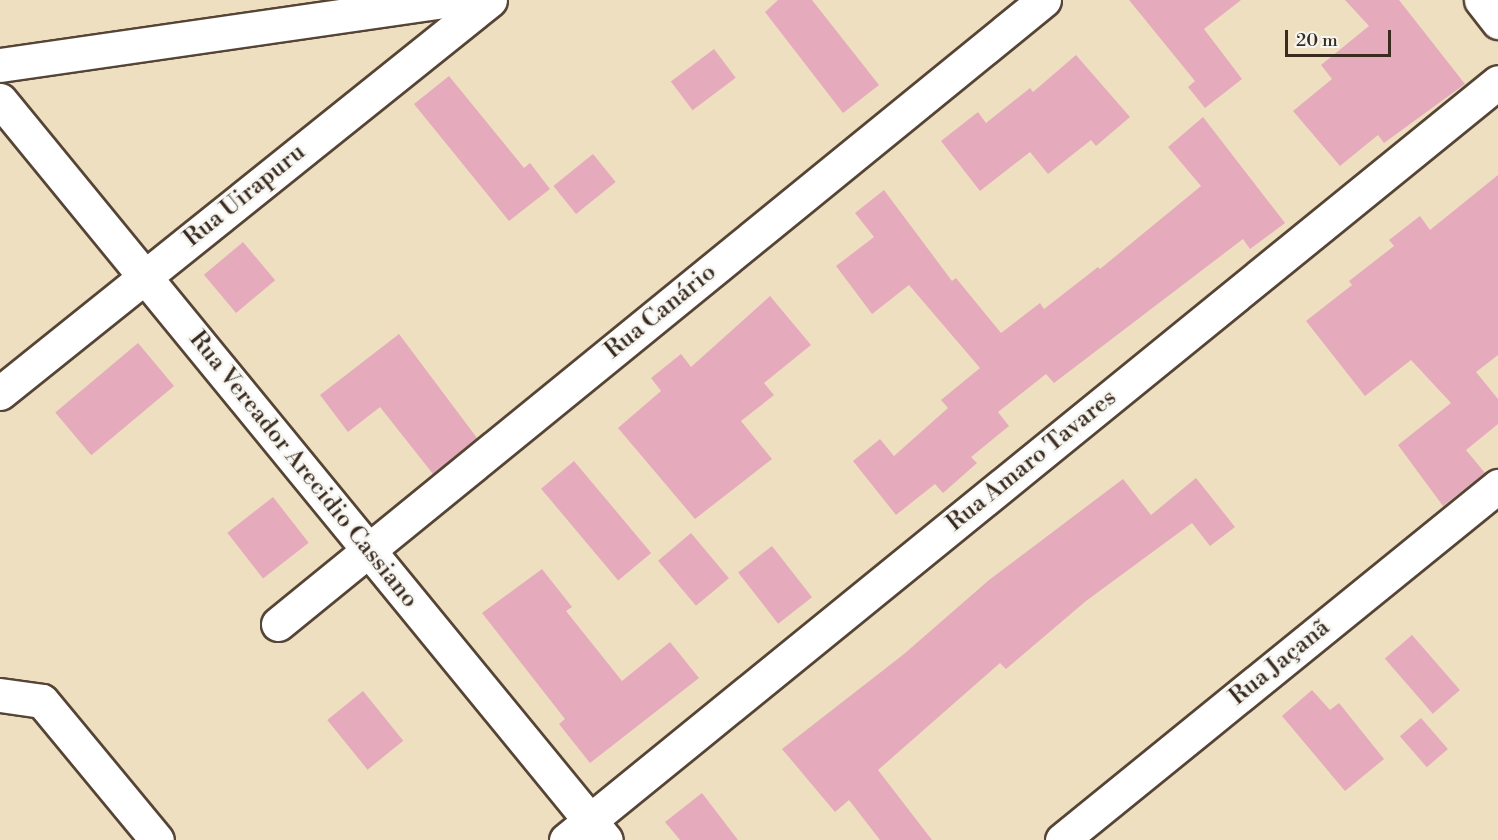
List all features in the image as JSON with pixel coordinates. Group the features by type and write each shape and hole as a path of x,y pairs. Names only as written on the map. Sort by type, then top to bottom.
{"street":[{"path":"0,65 450,0"},
{"name":"Rua Uirapuru","path":"0,393 490,0"},
{"name":"Rua Canário","path":"278,624 1044,0"},
{"path":"1481,0 1498,22"},
{"name":"Rua Amaro Tavares","path":"588,833 1498,82"},
{"name":"Rua Vereador Arecidio Cassiano","path":"0,100 368,551 588,833"},
{"name":"Rua Jaçanã","path":"1062,840 1498,486"},
{"path":"0,695 42,701 157,840"}],"building":[{"path":"778,0 812,0 879,85 843,113 765,12"},
{"path":"1129,0 1241,0 1204,29 1242,79 1205,108 1188,87 1195,81"},
{"path":"1345,0 1399,0 1465,84 1384,143 1378,135 1340,166 1293,111 1332,79 1321,65 1369,26"},
{"path":"714,49 736,78 693,110 671,81"},
{"path":"1076,55 1130,117 1096,146 1091,140 1048,174 1030,152 980,191 941,141 978,112 986,123 1030,88 1033,92"},
{"path":"449,76 524,168 530,163 550,189 509,221 414,104"},
{"path":"1203,117 1285,223 1250,249 1243,239 1054,383 1046,374 998,412 1009,426 971,457 977,463 943,493 935,484 896,515 853,461 880,439 894,456 948,408 941,400 980,368 909,285 872,314 836,266 874,237 855,213 884,190 952,281 956,278 1001,333 1040,303 1044,309 1098,267 1100,269 1201,186 1168,147"},
{"path":"593,154 616,182 576,214 553,186"},
{"path":"1498,175 1498,355 1476,372 1498,399 1498,424 1466,450 1485,473 1443,506 1398,445 1451,403 1411,360 1365,396 1306,321 1352,285 1349,281 1394,246 1389,240 1420,216 1430,230"},
{"path":"243,242 275,280 236,313 204,275"},
{"path":"770,296 811,345 764,383 774,395 741,421 772,459 695,519 618,428 661,391 651,378 681,354 691,367"},
{"path":"399,334 477,438 433,474 380,407 348,432 320,395"},
{"path":"138,343 174,386 91,455 55,412"},
{"path":"574,461 651,553 618,581 541,489"},
{"path":"1196,478 1235,527 1210,546 1192,523 1086,601 1006,669 1000,663 878,770 932,840 880,840 849,800 835,812 782,749 904,654 989,580 1123,479 1151,515"},
{"path":"273,497 309,543 263,578 227,533"},
{"path":"691,533 729,578 696,606 658,561"},
{"path":"772,546 812,597 778,624 738,572"},
{"path":"542,569 572,607 566,611 622,681 670,642 699,678 590,763 559,724 565,719 482,613"},
{"path":"1412,635 1460,690 1433,714 1385,659"},
{"path":"1312,690 1330,710 1339,703 1384,759 1345,791 1282,716"},
{"path":"363,691 403,741 368,770 327,720"},
{"path":"1421,718 1448,749 1427,767 1400,736"},
{"path":"702,793 738,840 680,840 665,822"}]}
